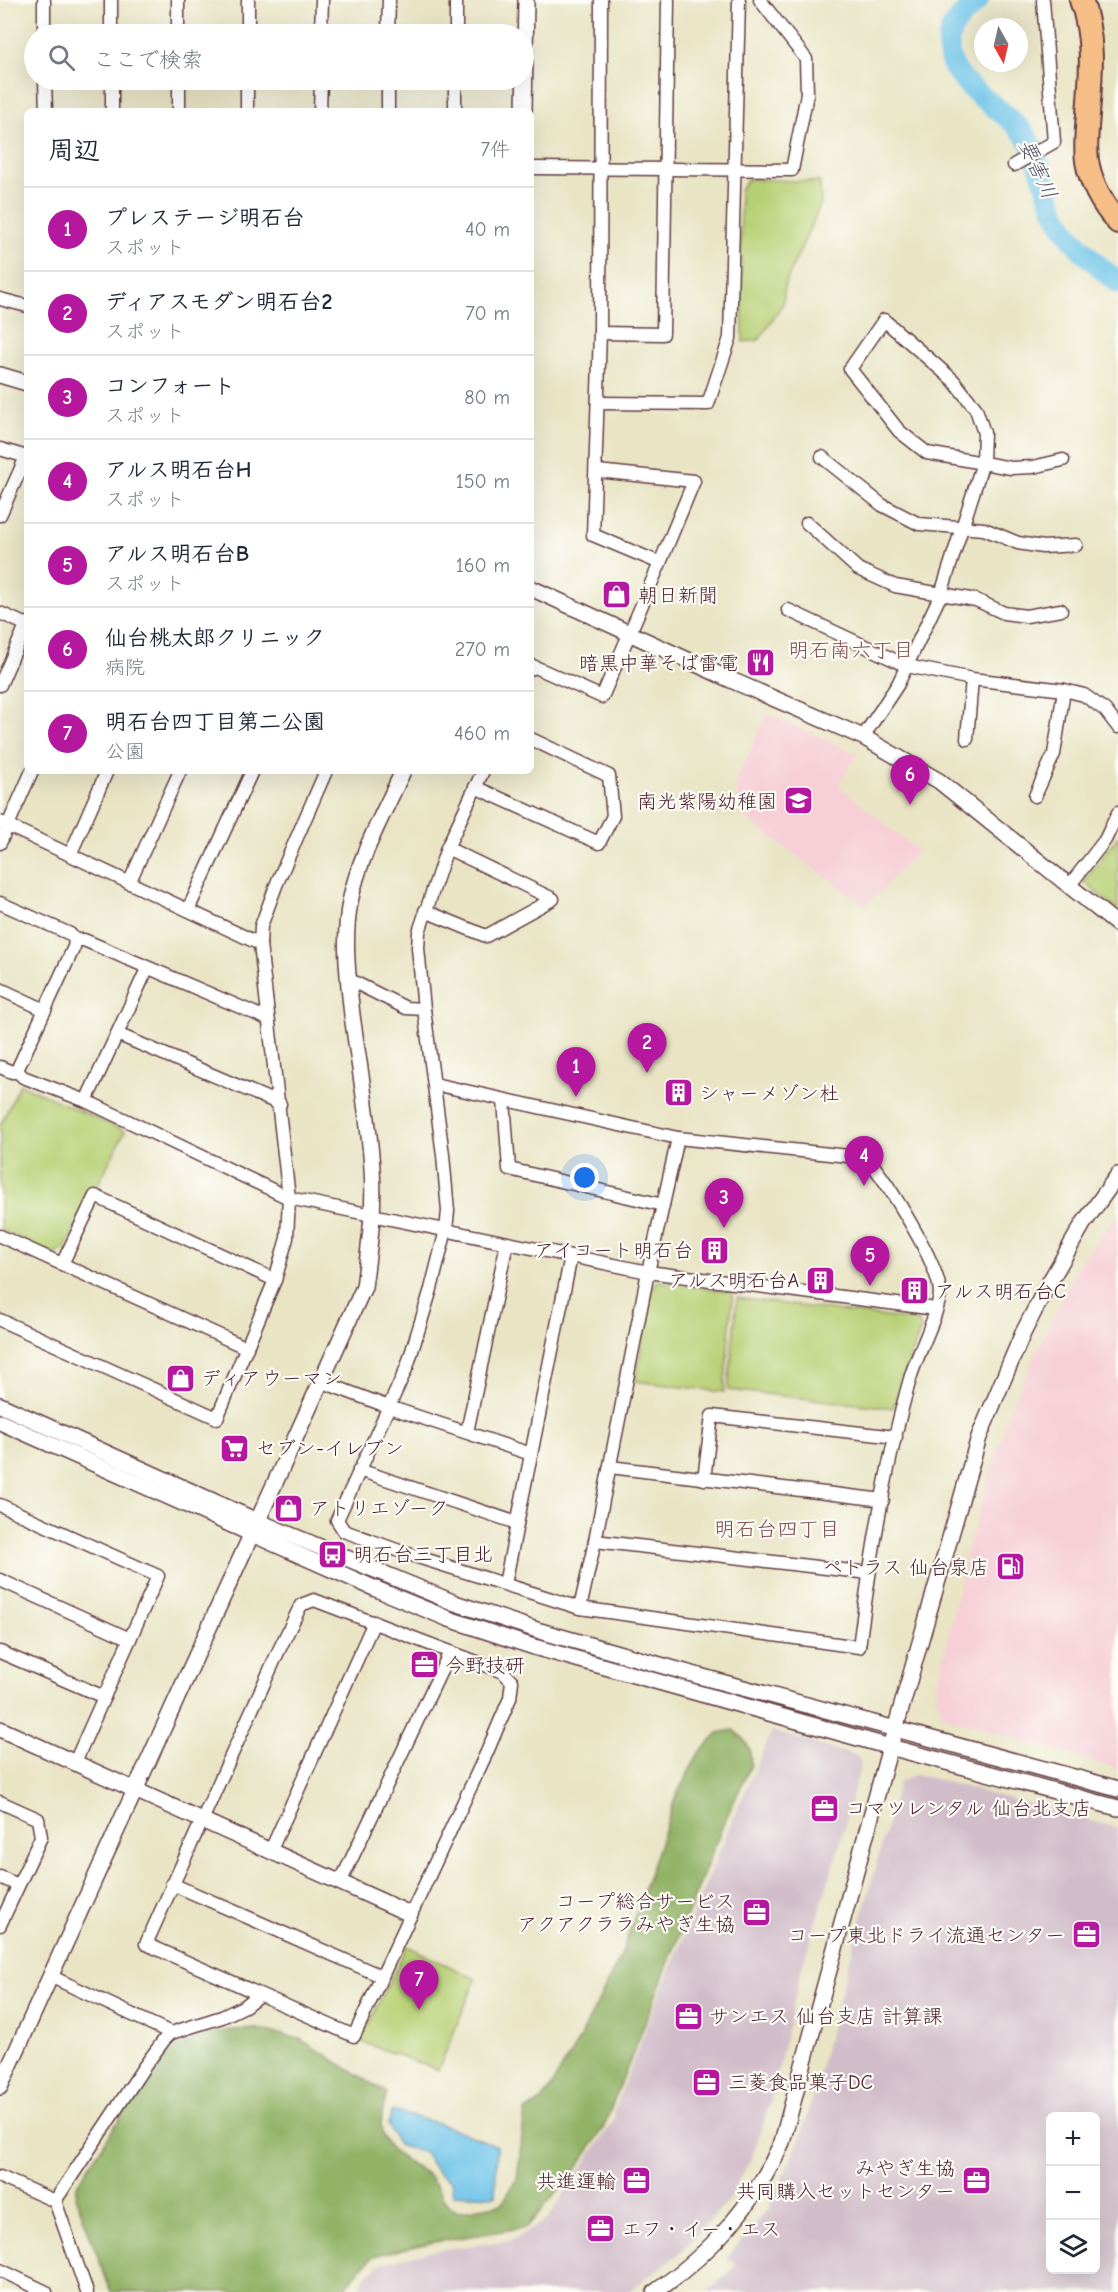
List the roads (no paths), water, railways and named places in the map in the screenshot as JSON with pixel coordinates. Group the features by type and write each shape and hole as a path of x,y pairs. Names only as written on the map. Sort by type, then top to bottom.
{"highway":[{"path":"1081,0 1091,37 1087,161 1094,186 1106,209 1118,222"}],"street":[{"path":"44,0 44,24"},
{"path":"111,0 111,24"},
{"path":"178,0 178,24"},
{"path":"248,0 248,24"},
{"path":"321,24 322,0"},
{"path":"388,24 389,0"},
{"path":"456,0 456,24"},
{"path":"526,0 526,24"},
{"path":"602,0 600,333 593,535 660,563"},
{"path":"600,333 663,334 668,0"},
{"path":"598,403 708,404 730,338 739,0"},
{"path":"534,168 792,170 807,93 806,59 760,0"},
{"path":"1019,162 1054,142 1043,0"},
{"path":"45,90 46,108"},
{"path":"112,90 112,108"},
{"path":"179,90 179,108"},
{"path":"247,108 248,90"},
{"path":"320,108 321,90"},
{"path":"388,90 388,108"},
{"path":"455,90 455,108"},
{"path":"524,90 524,108"},
{"path":"0,299 24,305"},
{"path":"863,737 898,684 940,594 964,527 983,462 984,433 976,409 953,380 884,320 850,369 899,431 927,453 983,462 1011,468 1033,467 1063,460"},
{"path":"0,375 24,382"},
{"path":"0,449 24,456"},
{"path":"822,457 882,505 919,525 984,529 1018,543 1043,547 1076,545"},
{"path":"0,515 24,461"},
{"path":"534,666 602,697 694,481 597,471"},
{"path":"807,524 858,569 895,586 976,600 1004,613 1026,616 1061,610"},
{"path":"534,589 731,680 863,737 939,780 1118,925"},
{"path":"788,610 907,666 972,679 1064,690 1090,699 1105,710 1118,728"},
{"path":"0,613 24,623"},
{"path":"0,685 24,631"},
{"path":"967,740 972,679"},
{"path":"1035,796 1054,754 1064,690"},
{"path":"475,787 599,843 613,816 609,776 534,740"},
{"path":"0,843 4,824 30,774"},
{"path":"70,855 106,774"},
{"path":"129,883 179,774"},
{"path":"188,910 251,774"},
{"path":"0,1320 217,1418 275,1280 287,1238 289,1197 260,944 261,926 277,883 325,774"},
{"path":"0,2087 364,1287 373,1215 372,1168 348,979 346,942 350,902 363,858 402,774"},
{"path":"434,1084 678,1137 867,1158 880,1173 935,1268 940,1293 910,1377 896,1437 869,1573 859,1647 580,1608 405,1553 344,1531 337,1520 407,1366 431,1289 446,1230 448,1211 424,1009 418,948 419,932 447,848 482,774"},
{"path":"1070,886 1105,840 1118,813"},
{"path":"4,824 260,944"},
{"path":"425,911 486,936 553,899 447,848"},
{"path":"0,903 70,934 75,940 74,947 18,1072"},
{"path":"75,940 84,939 147,969 268,1019"},
{"path":"86,1101 147,969"},
{"path":"348,979 406,1008 424,1009"},
{"path":"0,989 45,1010"},
{"path":"117,1034 280,1104"},
{"path":"0,1067 18,1072 23,1077 86,1101 289,1197 648,1272 936,1309"},
{"path":"504,1100 509,1169 663,1205"},
{"path":"580,1608 648,1272 678,1137"},
{"path":"655,2292 703,2254 732,2225 755,2193 782,2142 890,1747 979,1437 1023,1333 1045,1290 1083,1224 1118,1175"},
{"path":"62,1264 95,1196 275,1280"},
{"path":"0,1236 247,1348"},
{"path":"467,1432 507,1243"},
{"path":"505,1584 571,1257"},
{"path":"320,1381 389,1407 531,1454"},
{"path":"0,1405 449,1619 534,1647 1118,1808"},
{"path":"704,1479 712,1416 896,1437"},
{"path":"0,1422 254,1528 465,1607 676,1670 1118,1789"},
{"path":"610,1467 883,1500"},
{"path":"359,1470 517,1523"},
{"path":"0,1505 158,1576 75,1762"},
{"path":"595,1541 869,1573"},
{"path":"0,1580 130,1639"},
{"path":"314,1600 450,1652 503,1672 512,1681 510,1698 488,1752 354,2036 146,1944 301,1605 314,1600"},
{"path":"270,1852 374,1622"},
{"path":"0,1652 104,1697"},
{"path":"340,1883 450,1652"},
{"path":"0,1729 410,1914"},
{"path":"0,1802 38,1819 41,1836 0,1925"},
{"path":"0,1877 18,1885"},
{"path":"172,1884 381,1976"},
{"path":"50,1976 171,2033"},
{"path":"55,2201 144,2067 171,2033 222,2017 259,1995"},
{"path":"0,2176 55,2201 87,2292"},
{"path":"0,2271 46,2292"}],"water":[{"path":"392,2111 441,2124 497,2146 495,2196 453,2194 451,2181 437,2172 424,2152 398,2145 388,2125"}],"waterway":[{"name":"要害川","path":"978,0 960,17 949,36 949,53 953,65 969,86 1022,131 1033,150 1060,222 1083,250 1118,283"}],"place":[{"name":"朝日新聞","path":"617,595"},
{"name":"暗黒中華そば雷電","path":"760,663"},
{"name":"南光紫陽幼稚園","path":"798,801"},
{"name":"仙台桃太郎クリニック","path":"910,805"},
{"name":"ディアスモダン明石台2","path":"647,1073"},
{"name":"シャーメゾン杜","path":"678,1093"},
{"name":"プレステージ明石台","path":"576,1097"},
{"name":"アルス明石台H","path":"864,1186"},
{"name":"コンフォート","path":"724,1228"},
{"name":"アイコート明石台","path":"714,1250"},
{"name":"アルス明石台A","path":"820,1280"},
{"name":"アルス明石台B","path":"870,1286"},
{"name":"アルス明石台C","path":"914,1291"},
{"name":"ディアウーマン","path":"180,1378"},
{"name":"セブン-イレブン","path":"235,1448"},
{"name":"アトリエゾーク","path":"289,1508"},
{"name":"明石台三丁目北","path":"332,1554"},
{"name":"ペトラス 仙台泉店","path":"1010,1567"},
{"name":"今野技研","path":"424,1665"},
{"name":"コマツレンタル 仙台北支店","path":"825,1808"},
{"name":"コープ総合サービス アクアクララみやぎ生協","path":"756,1913"},
{"name":"コープ東北ドライ流通センター","path":"1086,1935"},
{"name":"明石台四丁目第二公園","path":"419,2010"},
{"name":"サンエス 仙台支店 計算課","path":"688,2016"},
{"name":"三菱食品菓子DC","path":"707,2082"},
{"name":"みやぎ生協 共同購入セットセンター","path":"976,2180"},
{"name":"共進運輸","path":"637,2181"},
{"name":"エフ・イー・エス","path":"601,2229"}],"district":[{"name":"明石南六丁目","path":"851,650"},
{"name":"明石台四丁目","path":"777,1529"}]}
